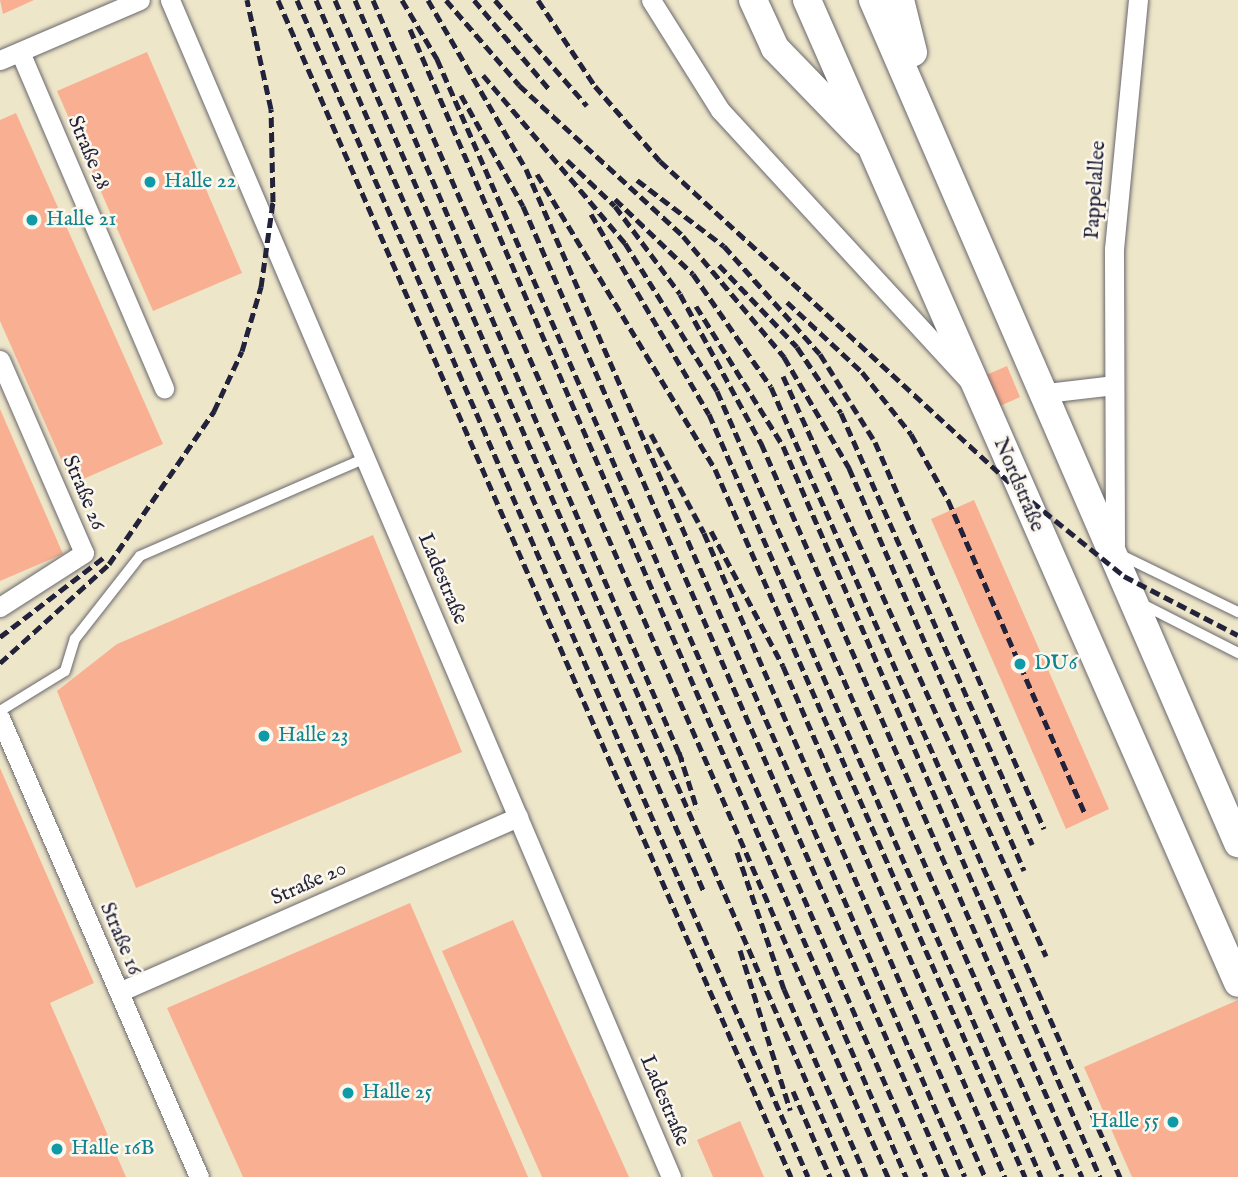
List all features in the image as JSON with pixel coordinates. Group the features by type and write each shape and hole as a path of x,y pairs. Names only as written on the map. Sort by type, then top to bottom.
{"street":[{"path":"0,60 140,0"},
{"name":"Ladestraße","path":"170,0 671,1177"},
{"path":"651,0 720,110 906,320 976,389"},
{"path":"754,0 775,48 871,146"},
{"name":"Nordstraße","path":"807,0 976,389 1236,973"},
{"path":"873,0 1115,551 1238,843"},
{"path":"900,0 949,172"},
{"name":"Pappelallee","path":"1115,551 1114,249 1138,0"},
{"name":"Straße 28","path":"20,52 164,388"},
{"name":"Straße 26","path":"0,360 84,553 0,607"},
{"path":"1046,393 1114,385"},
{"name":"Straße 16","path":"0,718 199,1177"},
{"name":"Straße 20","path":"119,992 518,817"}],"lane":[{"path":"0,711 65,671 75,639 140,556 365,458"},
{"path":"1115,551 1238,612"},
{"path":"1135,600 1238,653"}],"building":[{"path":"0,0 34,0 3,14"},
{"name":"Halle 22","path":"147,52 242,273 153,311 57,91"},
{"name":"Halle 21","path":"16,113 163,444 72,484 0,321 0,120"},
{"path":"1007,366 1020,397 1000,406 986,375"},
{"path":"0,409 63,554 0,581"},
{"name":"DU6","path":"974,500 1109,809 1066,829 931,519"},
{"name":"Halle 23","path":"373,535 462,752 136,888 57,691 117,644"},
{"path":"0,768 94,983 50,1003 126,1177 0,1177"},
{"name":"Halle 25","path":"410,903 528,1177 243,1177 167,1008"},
{"path":"513,920 629,1177 542,1177 442,951"},
{"name":"Halle 55","path":"1238,1000 1238,1177 1132,1177 1084,1067"},
{"path":"740,1121 764,1177 713,1177 697,1140"}],"railway":[{"path":"0,663 109,564 214,411 242,351 261,287 273,202 271,109 247,0"},
{"path":"278,0 791,1177"},
{"path":"297,0 808,1177"},
{"path":"316,0 704,892"},
{"path":"335,0 848,1177"},
{"path":"355,0 682,760"},
{"path":"373,0 888,1177"},
{"path":"402,0 437,59 926,1177"},
{"path":"428,0 526,169 965,1177"},
{"path":"446,0 519,85 683,236 784,357 849,468 1024,871"},
{"path":"474,0 549,89"},
{"path":"495,0 587,106"},
{"path":"538,0 595,86 660,161 1020,492 1124,576 1238,635"},
{"path":"410,29 906,1177"},
{"path":"483,75 625,243 717,391 1062,1177"},
{"path":"461,95 523,206 947,1177"},
{"path":"567,160 615,206 680,294 761,443 1082,1177"},
{"path":"537,174 715,469 1025,1177"},
{"path":"637,180 724,246 820,354 875,442 1044,829"},
{"path":"615,199 693,274 771,387 1120,1177"},
{"path":"591,214 709,414 1041,1177"},
{"path":"719,265 797,347 841,413 1032,845"},
{"path":"787,302 862,372 911,434 948,500 1085,813"},
{"path":"696,306 783,446 1100,1177"},
{"path":"783,376 1046,956"},
{"path":"651,434 704,533 985,1177"},
{"path":"711,531 783,666 1005,1177"},
{"path":"0,637 103,558"},
{"path":"679,752 697,809"},
{"path":"737,852 784,989 866,1177"},
{"path":"740,950 790,1110"},
{"path":"793,1091 830,1177"}],"place":[{"name":"Halle 22","path":"150,182"},
{"name":"Halle 21","path":"32,220"},
{"name":"DU6","path":"1020,664"},
{"name":"Halle 23","path":"264,736"},
{"name":"Halle 25","path":"348,1093"},
{"name":"Halle 55","path":"1173,1122"},
{"name":"Halle 16B","path":"57,1149"}]}
